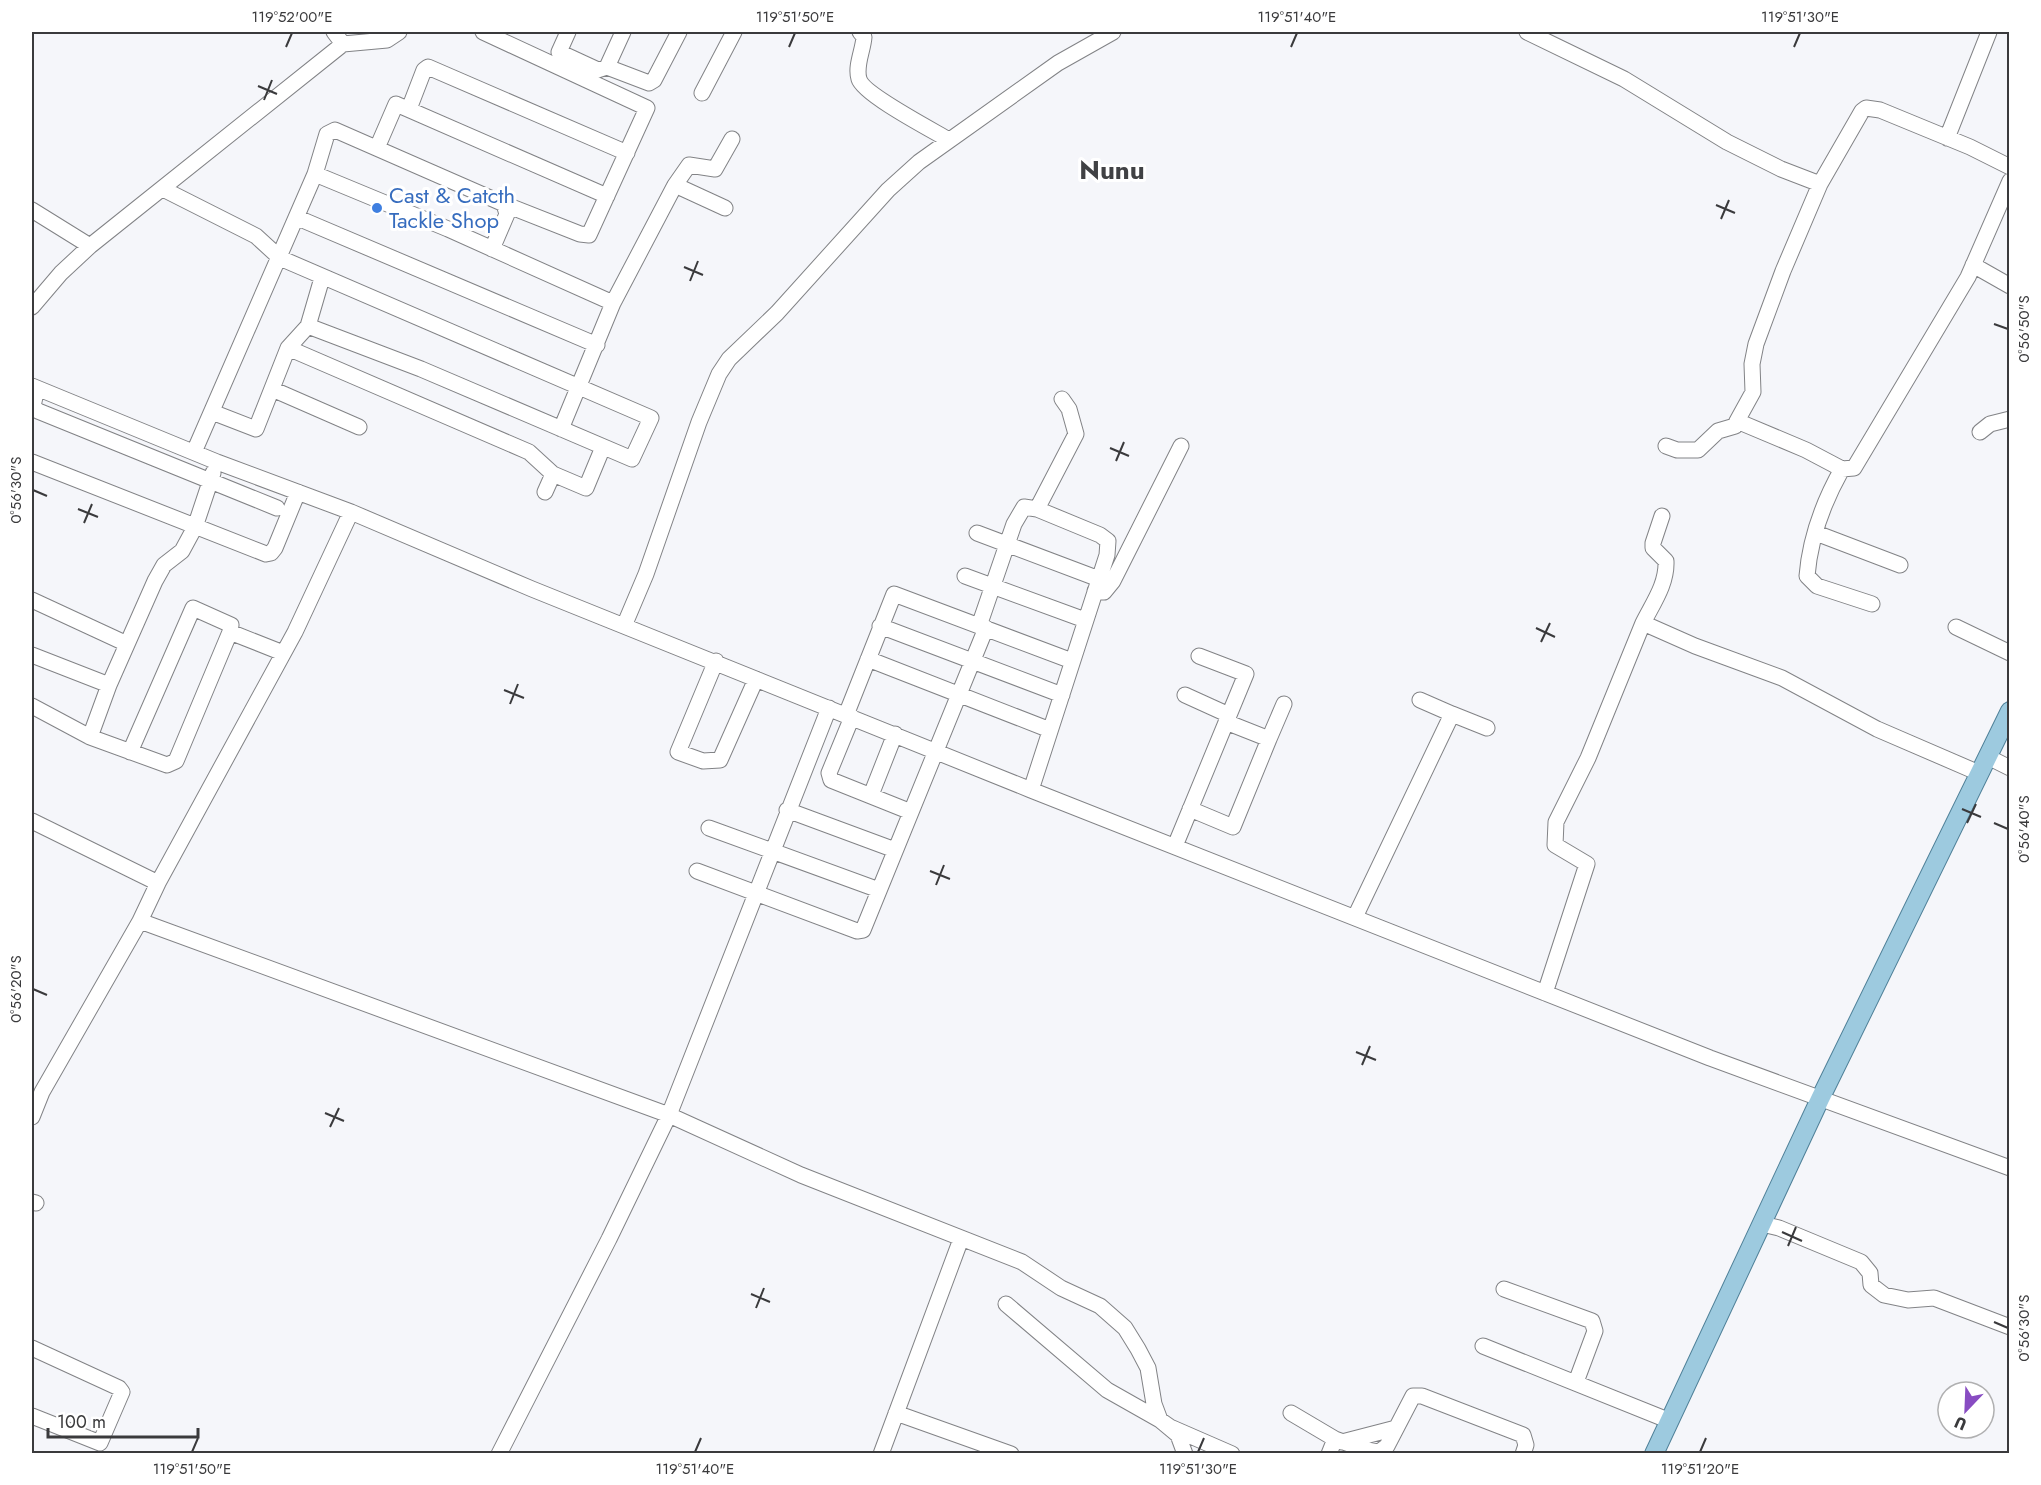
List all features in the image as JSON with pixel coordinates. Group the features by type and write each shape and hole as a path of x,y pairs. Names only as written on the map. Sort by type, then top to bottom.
{"main road":[{"path":"1654,1454 1820,1099 2010,711"}],"street":[{"path":"32,307 41,294 90,246 164,189 338,38 387,40 399,32"},
{"path":"194,452 298,218 327,134 331,130 504,204 585,236 590,235 647,108 483,32"},
{"path":"568,32 559,52 598,70 607,67 640,82 652,82 679,32"},
{"path":"607,67 623,32"},
{"path":"702,93 734,32"},
{"path":"861,32 864,37 857,72 859,82 876,96 949,140"},
{"path":"624,626 646,574 699,422 719,374 729,359 777,313 888,190 949,140 1058,63 1113,32"},
{"path":"1527,32 1624,79 1736,147 1820,184"},
{"path":"1947,138 1989,32"},
{"path":"409,109 424,70 428,67 627,153"},
{"path":"377,148 396,104 607,196"},
{"path":"1666,446 1677,450 1698,450 1716,433 1735,426 1752,392 1753,355 1761,328 1820,184 1857,118 1866,108 1880,110 2010,167"},
{"path":"561,429 613,303 675,185 689,165 715,169 732,139"},
{"path":"315,174 613,303"},
{"path":"1737,421 1814,453 1842,469 1851,470 1861,459 1973,265 2010,181"},
{"path":"675,185 725,208"},
{"path":"164,189 256,236 280,258 322,278 651,418 632,459 421,369 308,326"},
{"path":"492,249 507,214 504,204"},
{"path":"32,210 90,246"},
{"path":"298,218 597,345"},
{"path":"1973,265 2010,286"},
{"path":"212,412 254,430 288,348 308,326 322,278"},
{"path":"288,348 529,452 553,474 592,491 603,447"},
{"path":"277,508 38,411 33,406 34,387 217,462 351,512 624,626 716,661 1031,790 1545,993 1820,1099 2010,1168"},
{"path":"272,389 359,427"},
{"path":"1037,509 1076,434 1069,409 1062,399"},
{"path":"1980,432 1990,424 2010,419"},
{"path":"977,533 1097,585 1104,592 1113,581 1181,446"},
{"path":"32,462 269,554 275,548 298,492"},
{"path":"90,737 127,644 164,565 182,551 195,527 217,462"},
{"path":"1842,469 1829,492 1816,533 1807,574 1810,581 1817,586 1872,604"},
{"path":"545,492 553,474"},
{"path":"697,871 860,931 865,927 973,663 993,587 1020,510 1028,506 1100,535 1108,541 1109,547 1031,790"},
{"path":"32,1117 42,1092 140,921 284,653 351,512"},
{"path":"1545,993 1587,864 1556,845 1556,822 1588,758 1643,623 1662,586 1667,571 1666,561 1653,548 1653,543 1662,516"},
{"path":"1816,533 1900,566"},
{"path":"964,576 1085,620"},
{"path":"911,812 838,784 829,777 891,596 896,594 1072,661"},
{"path":"32,600 127,644"},
{"path":"32,706 90,737 130,752 167,765 176,761 231,632 231,625 192,608 130,752"},
{"path":"1643,623 1695,646 1782,678 1877,729 1984,765 2010,768"},
{"path":"880,626 1062,695"},
{"path":"1956,627 2010,653"},
{"path":"231,632 284,653"},
{"path":"32,655 109,686"},
{"path":"1175,846 1246,674 1199,656"},
{"path":"868,659 1050,730"},
{"path":"716,661 678,752 703,761 720,760 756,679"},
{"path":"1185,696 1269,739"},
{"path":"1420,700 1487,728"},
{"path":"1190,809 1233,827 1284,704"},
{"path":"499,1454 609,1239 669,1114 829,708"},
{"path":"1355,917 1452,714"},
{"path":"871,795 895,734"},
{"path":"787,810 895,850"},
{"path":"32,821 158,884"},
{"path":"709,828 879,890"},
{"path":"140,921 669,1114 801,1175 1022,1262 1113,1316 1125,1328 1148,1368 1154,1404 1160,1420 1178,1435 1185,1454"},
{"path":"1762,1224 1779,1228 1861,1262 1870,1274 1870,1285 1884,1295 1918,1301 1934,1298 2010,1327"},
{"path":"881,1454 961,1239"},
{"path":"1504,1289 1592,1321 1595,1331 1576,1382"},
{"path":"1006,1304 1107,1390 1170,1427 1232,1454"},
{"path":"1483,1346 1670,1421"},
{"path":"32,1348 119,1388 122,1392 100,1443 32,1416"},
{"path":"1291,1413 1336,1445 1379,1452 1387,1446 1413,1396 1422,1396 1523,1435 1526,1445 1523,1454"},
{"path":"896,1413 1011,1454"}],"place":[{"name":"Cast & Catcth Tackle Shop","path":"377,208"}],"district":[{"name":"Nunu","path":"1112,170"}]}
